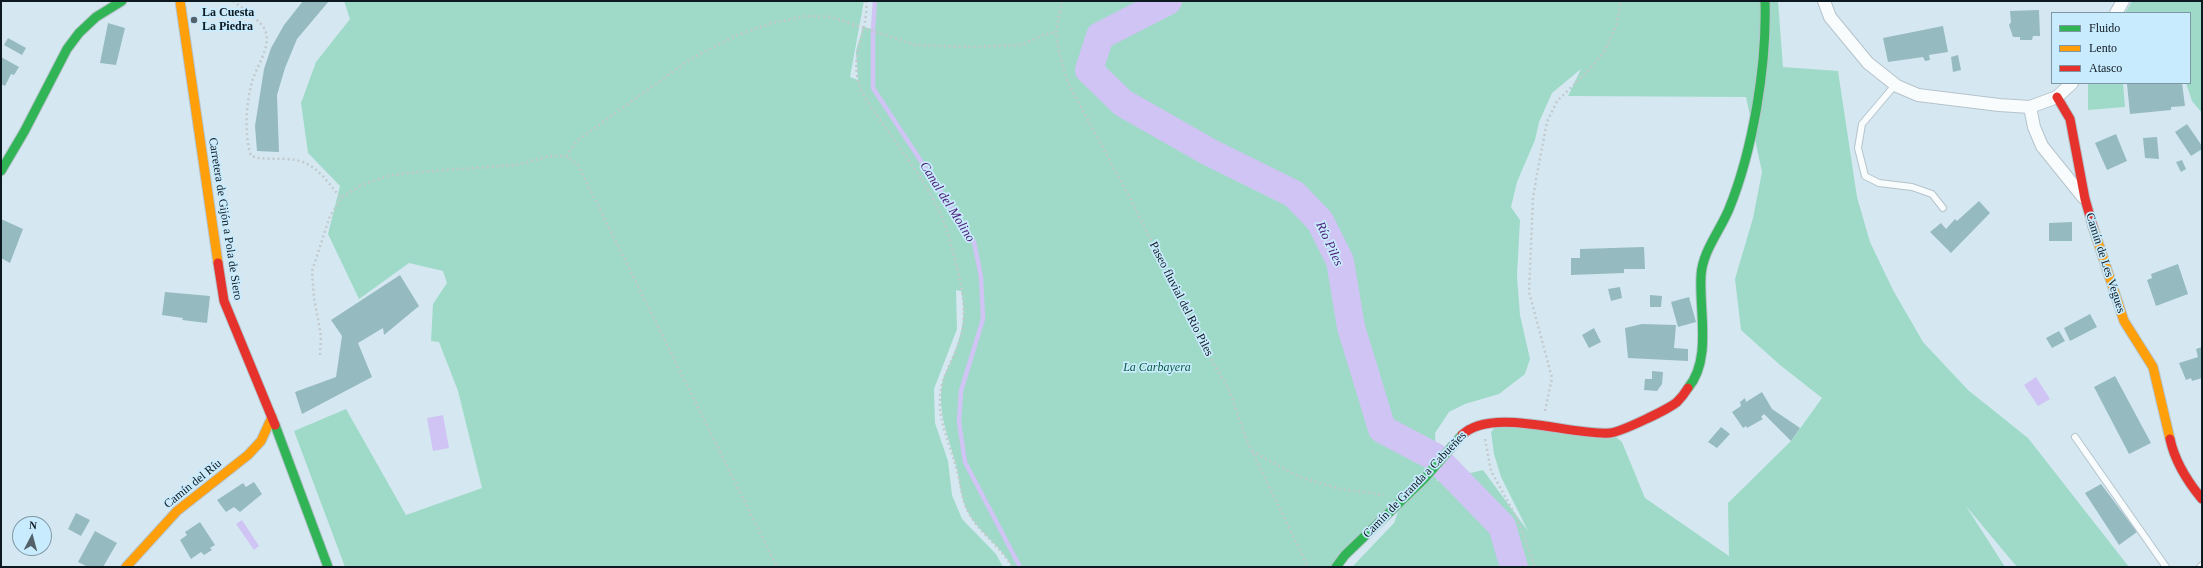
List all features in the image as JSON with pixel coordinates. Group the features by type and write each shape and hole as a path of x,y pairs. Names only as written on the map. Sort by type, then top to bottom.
{"street":[{"path":"1,171 24,132 68,49 79,33 96,17 122,1"},
{"name":"Carretera de Gijón a Pola de Siero","path":"180,1 224,301 238,338 272,417 328,567"},
{"name":"Camín de Granda a Cabueñes","path":"1336,567 1345,555 1424,479 1463,433 1478,424 1500,422 1611,433 1639,422 1676,403 1697,378 1703,336 1701,275 1710,246 1729,210 1749,149 1766,36 1764,1"},
{"path":"1824,1 1830,17 1868,63 1895,85 1918,95 1999,105 2030,107 2057,97 2071,84"},
{"path":"2117,12 2123,1"},
{"name":"Camín de Les Vegues","path":"2057,97 2070,119 2085,199 2111,286 2124,321 2153,367 2173,454 2189,483 2202,499"},
{"name":"Camín de Les Vegues","path":"2030,107 2034,127 2042,146 2085,199"},
{"name":"Camín del Ríu","path":"126,567 177,511 248,455 260,441 272,417"}],"lane":[{"path":"1895,85 1862,124 1858,148 1865,176 1879,183 1912,187 1932,194 1943,208"},
{"path":"2075,437 2166,567"}],"path":[{"path":"233,1 265,28 267,39 252,82 248,102 248,145 251,156 262,160 302,160 317,170 341,198"},
{"path":"866,1 867,16 856,51 857,75 867,100 931,193 950,240 963,302 965,319 961,339 942,381 939,398 942,421 957,469 961,495 969,514 979,528 1006,555 1012,567"},
{"name":"Paseo fluvial del Rio Piles","path":"1062,1 1056,32 1058,52 1068,83 1129,196 1206,352 1229,389 1252,451 1308,567"},
{"path":"1542,425 1552,378 1529,292 1533,198 1537,174 1547,122 1557,100 1588,71 1604,52 1617,24 1621,1"},
{"path":"566,156 578,140 683,65 735,36 772,23 805,16 831,17 915,45 969,47 1021,45 1043,35 1056,32"},
{"path":"320,355 321,336 314,298 312,271 330,216 341,198 360,186 387,176 417,172 517,165 548,156 566,156 578,165 777,567"},
{"path":"1478,424 1485,440 1491,471 1518,520 1535,567"},
{"path":"1252,451 1299,477 1341,489 1379,493 1403,500"}],"green space":[{"name":"La Carbayera","path":"344,1 864,1 850,77 858,80 856,51 863,27 873,29 875,1 1778,1 1783,67 1838,71 1857,197 1870,242 1893,290 1923,342 1968,390 2028,438 2129,567 2017,567 1966,506 2005,567 1352,567 1394,523 1400,506 1336,567 1012,567 1003,553 975,523 967,510 945,427 941,406 943,381 944,375 958,344 963,318 963,300 961,291 956,290 957,329 934,389 935,423 948,461 952,495 962,519 996,554 1003,567 345,567 294,431 346,409 406,515 482,488 458,391 439,342 431,341 433,304 447,283 443,271 409,263 359,299 328,234 340,186 308,153 301,103 316,62 350,19","holes":["1581,69 1568,96 1746,97 1762,172 1753,218 1735,279 1741,330 1780,365 1822,398 1791,441 1728,503 1729,556 1645,498 1622,442 1611,433 1500,422 1491,432 1494,454 1501,477 1528,531 1483,470 1437,481 1435,433 1449,412 1465,404 1499,394 1525,374 1530,359 1520,315 1517,276 1520,220 1511,207 1517,182 1535,140 1539,122 1552,93"]},
{"path":"2132,1 2202,1 2202,113 2192,101 2186,84 2191,84 2191,12 2126,12"},
{"path":"2088,84 2123,84 2125,107 2088,110"}],"shaded area":[{"path":"2036,377 2050,399 2038,406 2024,385"},
{"path":"443,415 449,448 433,451 427,418"},
{"path":"242,520 259,546 254,550 236,524"}],"building":[{"path":"303,1 329,1 297,39 285,68 277,95 279,152 257,151 255,126 264,69 271,48 284,25"},
{"path":"2039,10 2040,36 2033,36 2032,40 2020,40 2020,37 2013,37 2009,25 2011,22 2010,11"},
{"path":"108,23 125,28 116,65 100,63"},
{"path":"1943,26 1948,52 1929,55 1930,60 1925,61 1923,57 1888,62 1883,38"},
{"path":"8,38 26,48 22,55 4,45"},
{"path":"1958,55 1961,70 1953,72 1951,57"},
{"path":"1,57 19,67 14,75 11,74 5,86 1,84"},
{"path":"2127,84 2182,84 2185,106 2171,107 2171,110 2130,114"},
{"path":"2187,124 2202,146 2202,149 2191,156 2175,132"},
{"path":"2116,134 2127,161 2107,170 2095,143"},
{"path":"2157,137 2159,159 2145,158 2143,138"},
{"path":"2182,160 2186,169 2181,172 2176,162"},
{"path":"1979,201 1990,213 1951,253 1930,232 1941,223 1946,229 1955,219 1957,221"},
{"path":"1,219 23,229 10,263 1,258"},
{"path":"2072,222 2072,241 2049,241 2049,223"},
{"path":"1644,247 1645,269 1624,269 1624,273 1571,275 1571,258 1580,258 1580,249"},
{"path":"2178,264 2188,294 2156,306 2147,280 2152,278 2151,274"},
{"path":"400,275 419,306 384,335 383,328 358,343 372,377 302,414 295,392 336,377 342,336 331,320"},
{"path":"1620,287 1622,298 1611,301 1608,289"},
{"path":"165,292 210,296 207,323 182,320 183,318 162,315"},
{"path":"1650,295 1662,296 1661,307 1650,307"},
{"path":"1689,297 1696,322 1678,327 1671,302"},
{"path":"2090,314 2097,327 2070,341 2064,328"},
{"path":"1642,324 1676,325 1674,348 1688,349 1688,361 1628,358 1625,328"},
{"path":"1594,328 1601,342 1589,348 1582,335"},
{"path":"2059,331 2065,341 2052,348 2046,338"},
{"path":"2202,347 2202,378 2192,381 2191,378 2186,380 2179,363 2198,357 2196,349"},
{"path":"1652,371 1663,372 1662,384 1657,391 1644,390 1645,379 1652,379"},
{"path":"2115,376 2151,443 2129,454 2094,387"},
{"path":"1762,392 1772,409 1800,428 1791,441 1764,414 1761,417 1763,419 1747,428 1746,426 1743,428 1732,412 1741,406 1740,402 1745,398 1746,402"},
{"path":"1721,427 1730,434 1717,448 1708,442"},
{"path":"254,482 262,494 240,512 234,507 226,512 217,500 243,483 246,487"},
{"path":"2101,484 2137,532 2119,545 2085,493"},
{"path":"76,513 90,520 81,536 68,529"},
{"path":"200,522 215,545 210,548 212,550 204,555 201,552 191,559 180,540 187,535 185,532"},
{"path":"95,531 117,543 103,567 88,567 78,562"}],"waterway":[{"name":"Canal del Molino","path":"875,1 873,29 873,88 974,242 981,277 983,319 961,391 959,422 965,462 1020,567"},
{"name":"Río Piles","path":"1168,1 1100,36 1089,70 1123,103 1209,152 1294,194 1320,221 1340,261 1351,327 1382,429 1435,457 1502,526 1514,567"}],"traffic: fast":[{"path":"1,171 24,132 67,49 79,33 96,17 122,1"},
{"path":"1688,388 1695,377 1700,364 1702,349 1702,267 1708,250 1729,209 1738,186 1757,107 1764,52 1765,1"},
{"path":"275,425 328,567"},
{"path":"1336,567 1345,555 1424,479 1462,435"}],"traffic: slow":[{"path":"180,1 218,263"},
{"path":"2093,227 2124,321 2153,367 2170,439"},
{"path":"126,567 177,511 248,455 261,441 272,417"}],"traffic: jam":[{"path":"2057,97 2070,119 2085,199 2093,227"},
{"path":"218,263 224,301 275,425"},
{"path":"1462,435 1475,427 1492,423 1512,422 1594,433 1616,432 1655,415 1677,402 1688,388"},
{"path":"2170,439 2175,456 2182,471 2202,499"}],"place":[{"name":"La Cuesta La Piedra","path":"194,20"}]}
